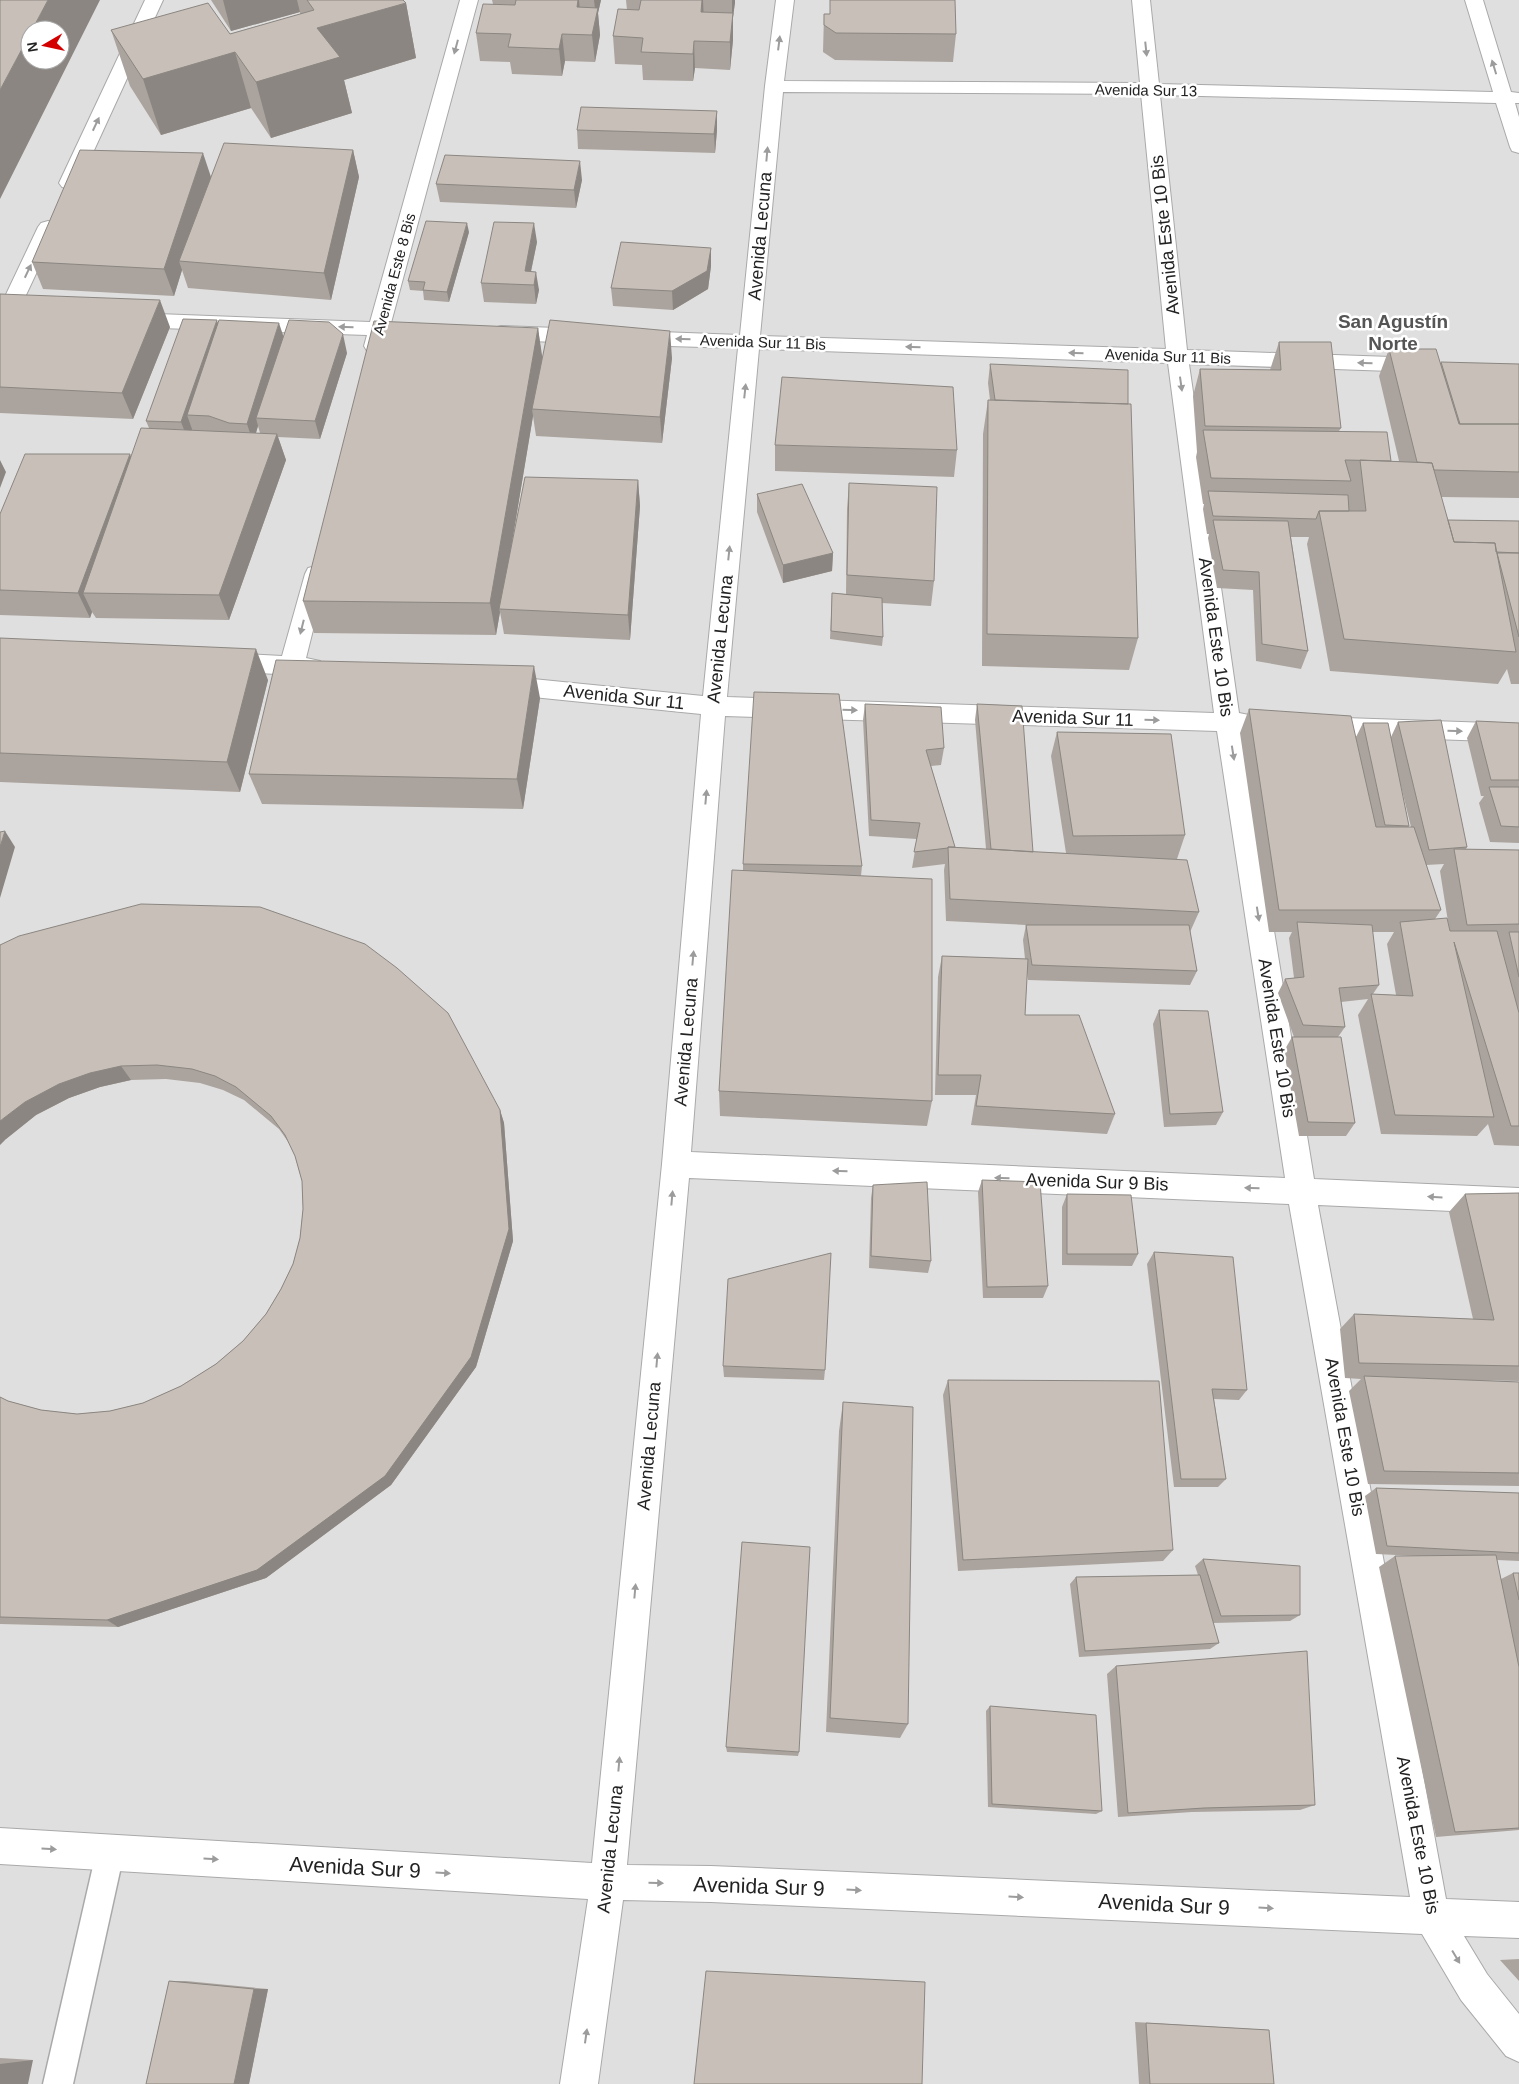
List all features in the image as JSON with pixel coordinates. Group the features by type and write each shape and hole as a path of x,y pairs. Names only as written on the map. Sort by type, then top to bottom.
{"street":[{"path":"11,320 60,203 154,0"},
{"name":"Avenida Este 8 Bis","path":"369,367 469,0"},
{"name":"Avenida Lecuna","path":"579,2084 608,1882 676,1164 714,706 774,86 785,0"},
{"name":"Avenida Este 10 Bis","path":"1141,0 1177,356 1228,723 1301,1190 1431,1915 1474,1987 1519,2043"},
{"path":"1474,0 1511,97 1519,147"},
{"name":"Avenida Sur 13","path":"774,86 1150,90 1511,97"},
{"path":"114,319 427,330"},
{"name":"Avenida Sur 11 Bis","path":"486,332 1441,366"},
{"path":"292,665 319,559"},
{"path":"205,661 332,668"},
{"name":"Avenida Sur 11","path":"479,683 714,706 1267,724"},
{"path":"1296,725 1519,733"},
{"name":"Avenida Sur 9 Bis","path":"676,1164 1519,1201"},
{"name":"Avenida Sur 9","path":"0,1846 608,1882 711,1884 1519,1920"}],"lane":[{"path":"58,2084 110,1853"}],"shaded area":[{"path":"0,0 1519,0 1519,2084 0,2084"}],"building":[{"path":"0,0 48,0 37,20 20,20 20,53 0,90"},
{"path":"307,0 403,0 406,3 317,28 340,57 256,82 235,52 143,79 111,30 208,3 230,34 314,10"},
{"path":"516,0 578,0 577,7 598,8 592,35 562,34 559,49 508,47 511,34 476,33 483,4 515,5"},
{"path":"641,0 702,0 701,12 733,13 730,42 694,41 693,54 641,52 643,38 613,36 618,9 639,10"},
{"path":"830,0 955,0 956,34 836,33 824,25 824,14 830,14"},
{"path":"581,107 717,111 714,134 577,130"},
{"path":"224,143 353,150 324,273 179,261"},
{"path":"80,150 203,153 164,269 32,262"},
{"path":"445,155 580,161 574,190 436,184"},
{"path":"426,221 467,223 447,292 423,290 425,282 408,281"},
{"path":"494,222 534,223 525,271 536,272 534,285 481,283"},
{"path":"621,242 711,248 707,271 672,291 611,288"},
{"path":"0,294 160,300 122,393 0,387"},
{"path":"183,319 217,320 181,422 146,421"},
{"path":"219,320 279,323 247,424 229,423 209,416 187,415"},
{"path":"289,320 329,322 343,334 315,421 256,418"},
{"path":"550,320 670,331 660,417 532,409"},
{"path":"374,321 538,328 490,603 303,601"},
{"path":"1279,342 1331,342 1341,428 1205,426 1200,369 1281,370"},
{"path":"1389,349 1436,349 1459,424 1519,424 1519,472 1434,470 1432,463 1417,462"},
{"path":"1441,362 1519,364 1519,424 1460,424"},
{"path":"990,364 1128,370 1128,404 995,400"},
{"path":"782,377 953,387 957,450 775,445"},
{"path":"988,400 1131,404 1138,638 987,634"},
{"path":"141,428 277,434 219,595 83,593"},
{"path":"1203,430 1387,432 1391,461 1345,460 1351,481 1211,478"},
{"path":"25,454 130,454 78,593 0,590 0,514"},
{"path":"1360,460 1432,463 1454,542 1495,543 1516,652 1344,639 1319,511 1366,511"},
{"path":"525,477 638,480 628,615 499,609"},
{"path":"849,483 937,487 934,581 847,575"},
{"path":"802,484 833,553 783,565 757,494"},
{"path":"1208,491 1348,495 1349,511 1319,511 1316,519 1213,516"},
{"path":"1213,520 1288,521 1308,651 1262,644 1259,572 1223,570"},
{"path":"1448,520 1519,521 1519,553 1496,552 1495,543 1454,542"},
{"path":"1497,553 1519,553 1519,637"},
{"path":"832,593 882,598 883,637 831,631"},
{"path":"0,638 256,649 227,762 0,753"},
{"path":"276,660 534,666 517,779 249,774"},
{"path":"754,692 839,694 862,866 743,864"},
{"path":"865,704 941,707 944,748 926,750 955,847 914,852 920,823 871,820"},
{"path":"977,704 1022,706 1033,852 991,849"},
{"path":"1249,709 1351,716 1376,827 1414,827 1441,910 1279,910"},
{"path":"1441,720 1467,847 1429,850 1398,722"},
{"path":"1476,721 1519,723 1519,780 1491,780"},
{"path":"1363,723 1388,723 1409,826 1385,825"},
{"path":"1057,732 1171,734 1185,835 1073,836"},
{"path":"1489,787 1519,787 1519,827 1501,826"},
{"path":"5,831 0,847 0,832"},
{"path":"948,847 1187,860 1199,912 950,899"},
{"path":"1454,849 1519,850 1519,924 1467,925"},
{"path":"732,870 932,879 932,1101 719,1091"},
{"path":"141,904 260,907 365,944 397,968 448,1013 500,1110 509,1229 471,1357 385,1476 257,1570 107,1620 0,1617 0,1397 41,1410 77,1414 110,1411 143,1403 181,1386 216,1364 243,1341 266,1314 293,1264 300,1238 303,1209 302,1181 295,1156 285,1135 271,1116 236,1087 215,1076 192,1069 157,1065 121,1066 90,1073 59,1084 25,1102 0,1121 0,945 19,936"},
{"path":"1447,918 1450,931 1497,931 1519,1013 1519,1126 1511,1126 1454,942 1494,1117 1395,1115 1371,994 1413,996 1400,922"},
{"path":"1297,922 1372,925 1379,985 1339,988 1345,1027 1303,1025 1285,979 1304,977"},
{"path":"1026,925 1189,925 1197,971 1032,965"},
{"path":"1509,932 1519,932 1519,977"},
{"path":"942,956 1028,959 1025,1015 1079,1015 1115,1114 976,1106 981,1075 938,1075"},
{"path":"1159,1010 1208,1011 1223,1112 1170,1114"},
{"path":"1292,1037 1341,1037 1355,1123 1308,1122"},
{"path":"982,1180 1040,1182 1048,1286 987,1287"},
{"path":"927,1182 931,1261 871,1256 873,1185"},
{"path":"1519,1193 1519,1366 1359,1363 1354,1314 1494,1320 1465,1194"},
{"path":"1067,1194 1131,1195 1138,1254 1067,1254"},
{"path":"1154,1252 1233,1257 1247,1390 1212,1389 1226,1479 1181,1479"},
{"path":"831,1253 825,1370 723,1366 728,1279"},
{"path":"1364,1376 1519,1382 1519,1473 1384,1471"},
{"path":"948,1380 1159,1381 1173,1550 963,1560"},
{"path":"843,1402 913,1407 908,1724 830,1718"},
{"path":"1376,1488 1519,1493 1519,1553 1387,1546"},
{"path":"742,1542 810,1547 799,1752 726,1747"},
{"path":"1496,1555 1519,1667 1519,1828 1455,1832 1395,1556"},
{"path":"1203,1559 1300,1566 1300,1615 1221,1616"},
{"path":"1513,1573 1519,1573 1519,1600"},
{"path":"1200,1575 1219,1643 1085,1651 1076,1577"},
{"path":"1307,1651 1315,1805 1204,1808 1128,1813 1116,1666"},
{"path":"990,1706 1096,1715 1102,1811 992,1804"},
{"path":"706,1971 925,1982 922,2084 694,2084"},
{"path":"169,1981 254,1989 234,2084 146,2084"},
{"path":"1146,2023 1269,2030 1274,2084 1150,2084"}],"district":[{"name":"San Agustín Norte","path":"1393,332"}]}
